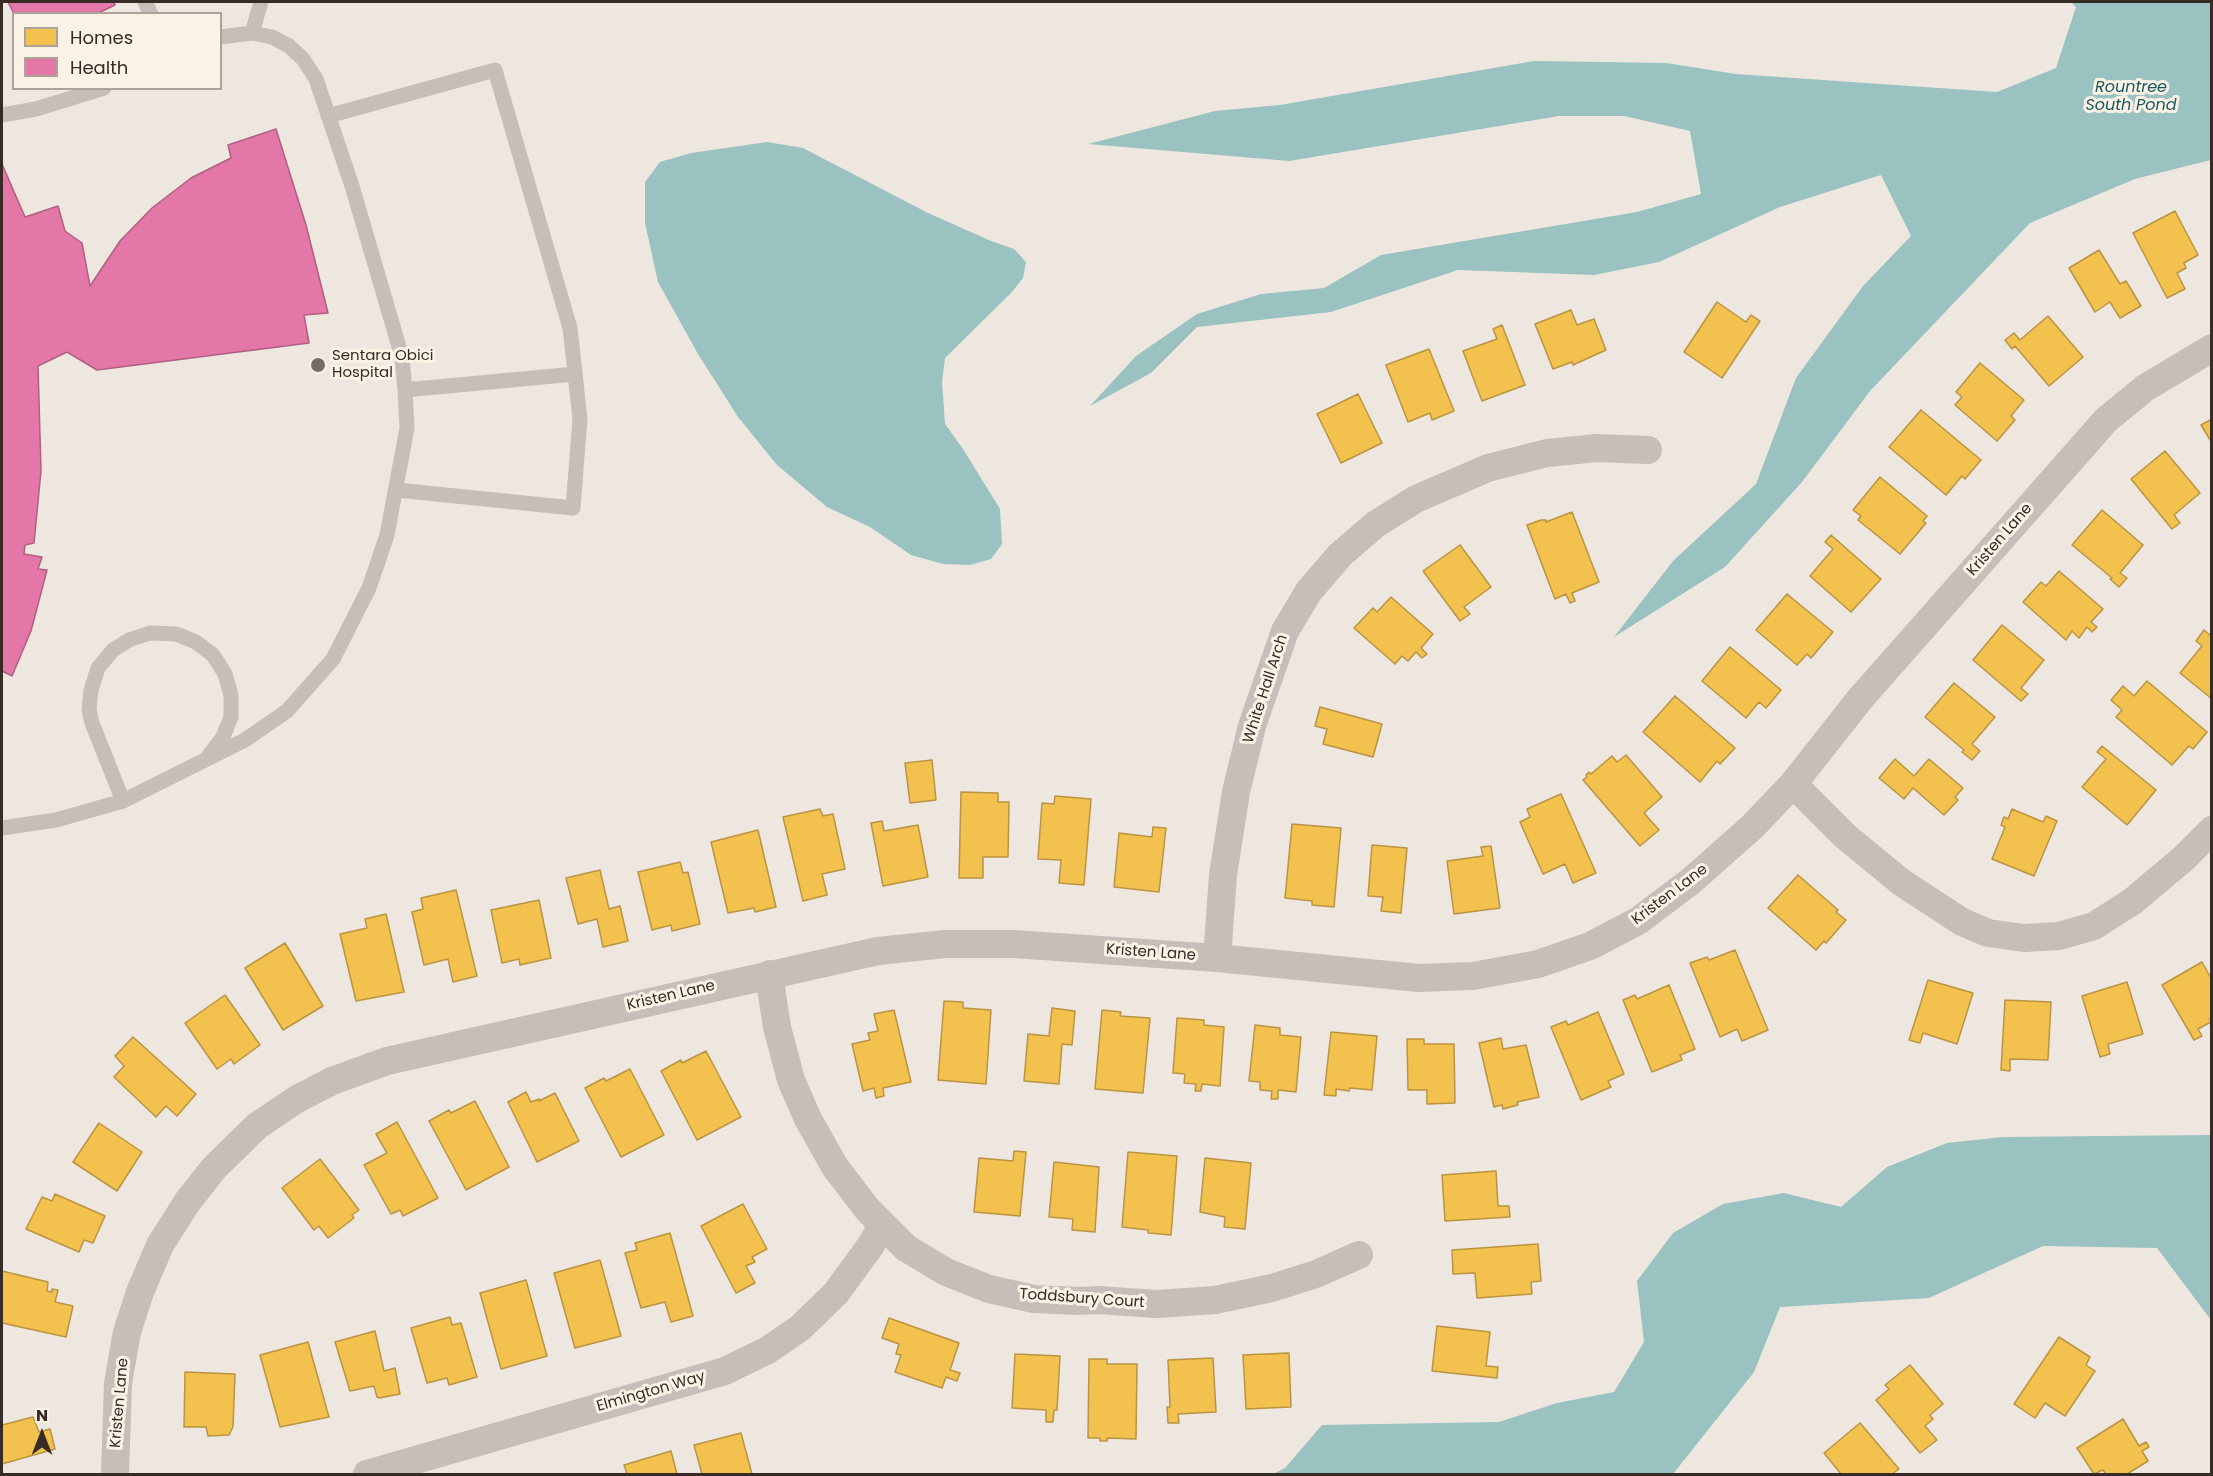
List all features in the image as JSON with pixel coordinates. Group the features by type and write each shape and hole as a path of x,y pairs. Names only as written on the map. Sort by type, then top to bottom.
{"street":[{"name":"Kristen Lane","path":"115,1474 118,1383 127,1332 140,1292 160,1245 188,1201 214,1168 257,1126 297,1099 332,1081 387,1061 878,951 945,944 1013,944 1217,958 1419,978 1473,976 1538,964 1590,946 1638,921 1691,881 1753,826 1793,784 1860,699 2106,420 2145,388 2211,348"},
{"name":"White Hall Arch","path":"1217,958 1223,875 1236,792 1252,726 1284,631 1309,591 1324,573 1340,555 1376,524 1416,499 1488,468 1547,453 1597,448 1648,450"},
{"path":"1793,784 1845,836 1901,882 1962,922 1988,933 2024,938 2059,936 2094,926 2133,901 2184,858 2211,830"},
{"name":"Toddsbury Court","path":"769,974 777,1028 792,1080 808,1119 835,1167 868,1210 906,1248 946,1272 989,1289 1034,1299 1157,1304 1215,1300 1272,1288 1316,1274 1359,1256"},
{"name":"Elmington Way","path":"367,1474 724,1371 768,1350 800,1328 836,1293 871,1245 882,1225"}],"lane":[{"path":"252,33 261,2"},
{"path":"2,828 56,820 123,801 245,740 287,711 333,659 369,588 387,535 407,428 402,357 352,186 316,79 303,59 289,46 272,37 252,33 222,37"},
{"path":"328,116 495,70 570,328 580,419 573,508 397,490"},
{"path":"2,116 36,110 98,90"},
{"path":"405,390 575,375"},
{"path":"123,801 89,710 91,690 98,668 113,650 129,640 150,633 176,634 196,642 213,655 225,674 231,695 231,717 223,737 210,755 192,768"}],"water":[{"name":"Rountree South Pond","path":"2071,2 2211,2 2211,160 2135,179 2030,223 1870,391 1802,482 1725,567 1614,637 1673,561 1756,484 1796,378 1863,286 1911,236 1881,175 1780,207 1659,262 1594,275 1458,270 1331,312 1197,327 1151,373 1090,406 1136,356 1197,314 1261,294 1324,288 1381,255 1637,212 1701,194 1690,131 1624,116 1559,116 1289,161 1088,144 1215,111 1280,105 1534,61 1666,63 1736,74 1997,92 2056,68 2076,7"},
{"path":"767,142 803,148 928,213 1014,249 1026,262 1023,278 1012,292 945,358 942,382 945,424 1000,509 1002,544 991,559 970,565 943,564 911,555 870,527 827,507 777,465 738,417 698,354 658,282 645,223 645,182 660,162 691,153"},
{"path":"2211,1135 2211,1320 2157,1248 2043,1246 1929,1298 1780,1307 1754,1372 1673,1474 1273,1474 1285,1468 1322,1425 1499,1422 1557,1403 1614,1392 1644,1342 1637,1281 1673,1233 1723,1204 1784,1193 1841,1207 1887,1167 1947,1143 2003,1137"}],"building: Homes":[{"path":"2175,211 2198,255 2184,263 2186,268 2177,273 2185,289 2167,298 2133,233"},
{"path":"2099,250 2120,284 2126,281 2141,306 2120,318 2110,302 2095,312 2069,268"},
{"path":"1717,302 1746,322 1751,315 1760,321 1722,378 1684,352"},
{"path":"1571,310 1577,325 1594,319 1606,350 1573,365 1572,362 1553,369 1535,324"},
{"path":"2048,316 2083,357 2049,386 2015,346 2012,349 2005,340 2014,333 2020,340"},
{"path":"1502,325 1525,385 1482,401 1463,351 1497,339 1493,329"},
{"path":"1429,349 1454,411 1432,420 1430,413 1408,422 1386,365"},
{"path":"1980,363 2024,400 2011,416 2015,420 1997,441 1955,405 1962,397 1956,392"},
{"path":"1358,394 1382,443 1341,463 1317,414"},
{"path":"1921,410 1981,460 1965,479 1962,476 1946,495 1889,447"},
{"path":"2212,419 2212,443 2201,425"},
{"path":"2165,451 2200,493 2174,515 2180,523 2172,529 2131,479"},
{"path":"1880,477 1927,516 1923,521 1926,523 1900,554 1858,520 1861,516 1853,510"},
{"path":"2102,510 2143,545 2120,573 2127,578 2119,587 2110,579 2112,578 2072,545"},
{"path":"1572,512 1599,582 1572,593 1575,601 1570,603 1566,594 1555,599 1527,525 1541,520 1546,520 1546,522"},
{"path":"1831,535 1881,579 1851,612 1810,576 1833,549 1825,542"},
{"path":"1460,545 1491,587 1464,607 1470,614 1460,621 1423,571"},
{"path":"2059,571 2103,609 2091,622 2097,627 2092,632 2087,627 2079,638 2072,631 2066,640 2023,602 2041,582 2046,586"},
{"path":"1787,594 1833,632 1811,658 1807,654 1797,665 1756,630"},
{"path":"1391,597 1433,634 1421,648 1427,654 1422,658 1416,652 1408,661 1402,656 1395,664 1354,628 1373,608 1377,612"},
{"path":"2002,625 2044,660 2021,688 2028,694 2021,701 1973,660"},
{"path":"2204,630 2212,637 2212,699 2180,673 2202,646 2196,641"},
{"path":"1730,647 1781,690 1766,708 1759,702 1746,718 1702,681"},
{"path":"2147,681 2207,732 2193,749 2189,746 2172,765 2116,717 2122,710 2111,700 2123,686 2134,696"},
{"path":"1954,683 1995,717 1972,744 1980,751 1972,760 1962,752 1964,750 1925,717"},
{"path":"1675,696 1735,748 1720,764 1717,761 1700,782 1643,732"},
{"path":"1320,707 1382,724 1373,757 1323,744 1327,729 1315,726"},
{"path":"2102,746 2156,790 2127,825 2082,787 2106,759 2097,752"},
{"path":"1626,755 1662,797 1644,813 1659,830 1640,846 1583,780 1589,772 1591,774 1612,756 1617,762"},
{"path":"1895,759 1914,776 1929,759 1963,788 1955,797 1958,800 1944,815 1913,788 1904,799 1879,778"},
{"path":"932,760 936,800 910,803 905,763"},
{"path":"961,792 998,793 998,802 1009,802 1008,857 983,857 983,878 959,878"},
{"path":"1561,794 1596,873 1573,883 1565,864 1543,874 1520,822 1530,817 1527,809"},
{"path":"1055,796 1091,799 1084,885 1059,883 1061,860 1038,859 1042,803 1054,804"},
{"path":"820,809 823,816 833,814 845,869 822,874 827,895 803,901 783,817"},
{"path":"2012,809 2043,822 2046,816 2057,821 2034,876 1992,859 2005,827 2001,825 2004,817 2008,819"},
{"path":"882,821 884,831 918,825 928,877 883,886 871,823"},
{"path":"1292,824 1341,828 1334,907 1312,905 1312,901 1285,898"},
{"path":"1153,827 1166,828 1159,892 1114,887 1119,833 1152,837"},
{"path":"758,830 776,907 755,912 754,908 728,913 711,842"},
{"path":"1372,845 1407,848 1401,913 1381,911 1383,897 1368,896"},
{"path":"1491,846 1500,908 1454,914 1447,861 1483,856 1481,847"},
{"path":"680,862 683,873 688,872 700,924 672,931 671,925 652,930 638,872"},
{"path":"600,870 609,909 620,906 628,941 603,947 597,919 578,924 566,878"},
{"path":"1798,875 1838,910 1836,912 1846,920 1826,943 1824,941 1816,950 1768,908"},
{"path":"456,890 477,976 453,982 448,959 424,965 412,912 423,909 421,898"},
{"path":"539,900 551,958 520,965 519,959 502,963 491,910"},
{"path":"386,914 404,992 356,1001 340,934 367,928 365,919"},
{"path":"285,943 323,1006 283,1030 245,968"},
{"path":"1735,950 1768,1030 1742,1041 1737,1029 1720,1037 1690,963 1707,957 1709,960"},
{"path":"2202,962 2212,980 2212,1018 2211,1022 2198,1029 2202,1036 2194,1040 2162,985"},
{"path":"1928,980 1973,993 1957,1044 1923,1033 1920,1043 1909,1040"},
{"path":"2127,982 2143,1034 2108,1044 2110,1054 2100,1057 2082,996"},
{"path":"1669,985 1695,1049 1680,1055 1682,1060 1652,1072 1623,1000 1635,995 1637,999"},
{"path":"225,995 260,1045 234,1064 231,1059 217,1069 185,1023"},
{"path":"2005,1000 2051,1002 2048,1060 2010,1059 2010,1071 2001,1070"},
{"path":"944,1001 963,1002 963,1008 991,1010 986,1084 938,1080"},
{"path":"1052,1008 1075,1011 1072,1045 1062,1044 1059,1084 1024,1081 1028,1034 1049,1036"},
{"path":"894,1010 911,1082 883,1088 884,1096 876,1098 874,1088 863,1091 852,1044 870,1040 868,1033 878,1031 874,1014"},
{"path":"1102,1010 1121,1012 1120,1016 1150,1018 1143,1093 1095,1089"},
{"path":"1598,1012 1624,1074 1608,1081 1611,1087 1581,1100 1551,1027 1566,1021 1568,1025"},
{"path":"1177,1018 1204,1020 1204,1025 1224,1027 1220,1086 1202,1084 1201,1091 1195,1091 1196,1084 1184,1083 1185,1074 1173,1073"},
{"path":"1255,1025 1280,1028 1280,1035 1301,1037 1296,1092 1278,1090 1278,1099 1271,1099 1272,1091 1260,1090 1260,1082 1249,1081"},
{"path":"1331,1032 1377,1036 1372,1090 1336,1089 1336,1096 1324,1095"},
{"path":"133,1037 196,1094 177,1116 166,1106 156,1117 114,1077 124,1066 115,1056"},
{"path":"1501,1038 1503,1049 1526,1045 1539,1097 1517,1102 1518,1105 1503,1109 1502,1105 1494,1107 1479,1043"},
{"path":"1407,1039 1424,1039 1424,1044 1454,1044 1455,1103 1427,1104 1427,1090 1408,1090"},
{"path":"706,1051 741,1117 697,1140 661,1071 681,1060 682,1063"},
{"path":"630,1069 664,1135 621,1157 585,1088 604,1078 606,1081"},
{"path":"526,1092 531,1102 539,1099 539,1101 555,1093 579,1141 537,1162 508,1102"},
{"path":"475,1101 509,1167 466,1190 429,1121 449,1110 451,1113"},
{"path":"397,1122 438,1198 403,1216 400,1210 391,1214 364,1165 387,1153 376,1134"},
{"path":"99,1123 142,1152 117,1191 73,1162"},
{"path":"1014,1151 1026,1152 1020,1216 974,1212 979,1158 1013,1161"},
{"path":"1128,1152 1177,1156 1171,1235 1122,1227"},
{"path":"1205,1158 1251,1163 1245,1229 1224,1227 1225,1217 1200,1212"},
{"path":"320,1159 359,1210 352,1215 354,1218 328,1238 319,1226 314,1230 282,1188"},
{"path":"1054,1162 1099,1167 1095,1232 1072,1230 1073,1219 1049,1217"},
{"path":"1496,1171 1498,1206 1509,1206 1510,1217 1445,1221 1442,1175"},
{"path":"55,1194 105,1216 93,1243 84,1240 79,1252 26,1229 42,1197 52,1201"},
{"path":"743,1204 767,1249 752,1257 755,1262 746,1266 755,1283 736,1293 701,1226"},
{"path":"670,1233 693,1316 671,1322 665,1302 641,1308 625,1253 637,1250 635,1243"},
{"path":"1538,1244 1541,1281 1531,1282 1532,1294 1477,1298 1475,1273 1453,1274 1452,1250"},
{"path":"600,1260 621,1336 575,1348 554,1273"},
{"path":"2,1271 48,1282 47,1291 58,1290 55,1302 73,1306 66,1337 2,1323"},
{"path":"526,1280 547,1356 501,1369 480,1293"},
{"path":"450,1317 452,1325 461,1323 477,1377 449,1385 447,1378 427,1383 411,1328"},
{"path":"889,1318 959,1343 950,1370 960,1373 957,1381 946,1377 942,1388 895,1372 901,1355 896,1354 899,1344 882,1338"},
{"path":"1437,1326 1490,1332 1486,1366 1498,1367 1497,1378 1432,1371"},
{"path":"375,1331 384,1371 395,1368 400,1394 379,1398 374,1386 350,1391 335,1342"},
{"path":"2059,1337 2090,1357 2086,1365 2095,1371 2065,1416 2045,1403 2035,1418 2014,1404"},
{"path":"308,1342 329,1417 280,1427 260,1355"},
{"path":"1289,1353 1291,1407 1246,1409 1243,1355"},
{"path":"1015,1354 1060,1356 1057,1410 1054,1410 1053,1422 1046,1422 1046,1410 1012,1408"},
{"path":"1213,1358 1216,1412 1178,1414 1179,1423 1168,1423 1167,1407 1170,1407 1168,1360"},
{"path":"1089,1359 1107,1359 1107,1364 1137,1364 1136,1439 1107,1438 1107,1441 1100,1441 1100,1438 1088,1438"},
{"path":"1910,1365 1943,1404 1930,1415 1933,1419 1925,1426 1937,1440 1920,1453 1876,1400 1889,1389 1885,1385"},
{"path":"185,1372 235,1374 233,1427 229,1435 208,1436 206,1427 184,1427"},
{"path":"33,1417 39,1432 50,1429 55,1449 2,1464 2,1425"},
{"path":"2123,1419 2139,1446 2146,1442 2149,1447 2142,1451 2148,1461 2127,1474 2106,1474 2103,1470 2094,1474 2077,1448"},
{"path":"1860,1423 1899,1469 1892,1474 1841,1474 1824,1453"},
{"path":"741,1433 752,1474 702,1474 694,1445"},
{"path":"671,1451 677,1474 627,1474 624,1465"}],"building: Health":[{"path":"8,2 114,2 115,5 100,12 13,12"},
{"path":"276,129 306,225 328,313 304,315 309,343 97,370 67,352 38,366 41,471 34,543 25,545 24,554 42,557 38,569 47,570 31,631 12,676 2,671 2,164 25,217 58,206 65,231 82,243 90,286 120,241 152,208 191,178 231,158 228,145"}],"place":[{"name":"Sentara Obici Hospital","path":"318,365"}]}
